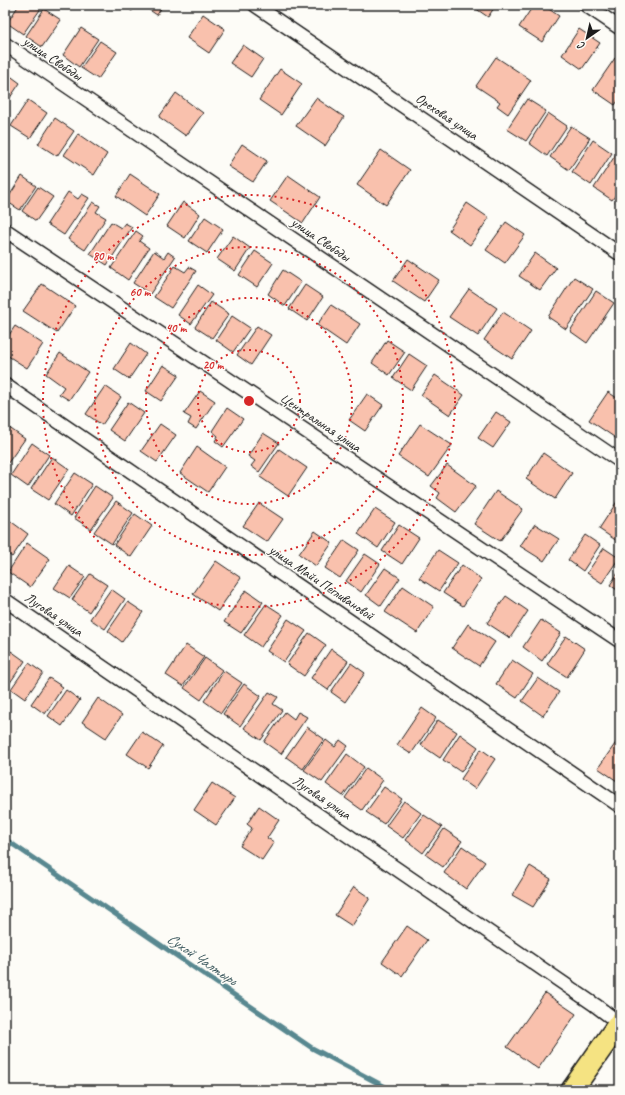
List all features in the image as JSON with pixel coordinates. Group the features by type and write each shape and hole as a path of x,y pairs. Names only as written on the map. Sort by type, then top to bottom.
{"main road":[{"path":"572,1090 620,1027"},
{"path":"583,1090 620,1027"}],"street":[{"name":"Ореховая улица","path":"255,5 620,254"},
{"path":"586,5 620,28"},
{"name":"улица Свободы","path":"5,44 620,461"},
{"name":"Центральная улица","path":"5,230 620,641"},
{"name":"улица Майи Пегливановой","path":"5,384 620,806"},
{"name":"Луговая улица","path":"5,600 596,1004 620,1027"}],"building":[{"path":"19,5 39,5 42,7 23,34 7,23"},
{"path":"123,5 136,5 132,11"},
{"path":"142,5 163,5 157,15"},
{"path":"496,5 488,17 472,6"},
{"path":"543,5 559,16 542,42 519,27 533,6"},
{"path":"44,9 61,20 42,47 26,36"},
{"path":"203,14 225,29 209,53 187,38"},
{"path":"81,28 98,39 79,67 63,55"},
{"path":"579,29 600,43 582,69 562,55"},
{"path":"100,41 117,52 98,79 81,68"},
{"path":"243,45 263,59 251,77 230,63"},
{"path":"496,57 531,80 508,114 497,106 500,102 476,86"},
{"path":"615,58 620,62 620,98 615,105 593,90"},
{"path":"280,69 302,84 281,115 259,100"},
{"path":"5,72 20,83 5,105"},
{"path":"176,93 203,113 186,136 159,117"},
{"path":"316,98 344,117 325,146 296,126"},
{"path":"527,99 546,111 526,141 507,129"},
{"path":"28,100 47,113 30,138 11,126"},
{"path":"548,113 567,126 547,156 529,143"},
{"path":"55,118 74,131 57,156 38,144"},
{"path":"571,126 590,138 569,170 550,157"},
{"path":"78,134 107,154 94,175 64,155"},
{"path":"593,140 612,153 591,185 572,172"},
{"path":"242,144 267,161 253,182 228,166"},
{"path":"620,148 620,189 612,200 594,188"},
{"path":"381,150 410,170 386,205 357,185"},
{"path":"130,174 160,194 145,216 116,196"},
{"path":"288,175 320,197 303,223 270,201"},
{"path":"22,176 36,186 20,210 6,201"},
{"path":"38,187 53,197 36,221 22,211"},
{"path":"68,192 78,199 82,194 89,198 64,235 47,224"},
{"path":"620,195 620,205 615,202"},
{"path":"93,202 100,206 96,212 106,218 85,250 68,239"},
{"path":"183,202 200,214 185,238 167,226"},
{"path":"467,203 489,218 470,245 449,230"},
{"path":"205,217 223,229 207,253 189,241"},
{"path":"111,222 121,228 125,223 132,227 107,265 90,254"},
{"path":"506,222 525,235 505,263 486,250"},
{"path":"136,231 143,236 139,241 149,248 128,280 111,268"},
{"path":"233,236 250,248 235,271 217,259"},
{"path":"154,251 164,258 168,252 175,257 150,294 133,283"},
{"path":"255,251 273,263 257,287 239,275"},
{"path":"535,253 556,268 540,290 519,276"},
{"path":"408,259 439,280 424,302 393,281"},
{"path":"175,266 185,272 189,267 196,271 171,308 154,297"},
{"path":"283,270 301,282 285,306 268,294"},
{"path":"574,277 593,289 566,329 548,317"},
{"path":"42,284 75,306 57,333 23,311"},
{"path":"198,285 212,295 191,324 178,315"},
{"path":"305,285 323,297 307,321 289,309"},
{"path":"469,289 497,308 478,336 449,317"},
{"path":"596,291 614,303 587,343 570,331"},
{"path":"211,302 229,314 212,338 195,327"},
{"path":"331,305 360,324 346,345 317,325"},
{"path":"503,312 531,331 512,359 484,340"},
{"path":"232,316 250,328 233,352 216,340"},
{"path":"15,326 43,344 27,368 5,354 5,341"},
{"path":"257,326 271,335 251,365 237,355"},
{"path":"387,340 405,352 389,375 372,363"},
{"path":"131,343 146,354 129,379 114,369"},
{"path":"60,353 88,372 69,400 59,394 64,387 46,374"},
{"path":"409,354 427,366 411,390 393,378"},
{"path":"163,365 179,375 161,401 146,391"},
{"path":"435,375 464,395 450,415 421,395"},
{"path":"105,386 121,397 102,425 86,414"},
{"path":"200,391 215,401 196,429 188,424 191,418 184,414"},
{"path":"608,392 620,400 620,435 617,439 589,420"},
{"path":"367,394 383,405 365,431 349,420"},
{"path":"128,402 144,413 125,441 109,430"},
{"path":"227,408 243,419 223,447 215,441 218,436 212,431"},
{"path":"496,412 511,422 493,448 478,438"},
{"path":"160,424 176,435 157,462 141,451"},
{"path":"420,424 452,445 429,477 398,456"},
{"path":"8,427 25,439 5,467 5,431"},
{"path":"263,433 279,443 259,472 251,466 255,461 248,456"},
{"path":"32,443 49,455 28,487 11,475"},
{"path":"197,447 225,467 208,492 180,473"},
{"path":"279,449 307,468 288,496 260,477"},
{"path":"543,453 572,473 555,499 526,479"},
{"path":"52,457 69,469 48,500 31,489"},
{"path":"447,465 476,486 456,512 437,498 440,493 431,486"},
{"path":"75,473 92,484 71,516 54,504"},
{"path":"95,486 113,498 91,529 74,518"},
{"path":"496,491 523,509 500,541 474,524"},
{"path":"618,500 620,501 620,543 599,529"},
{"path":"116,501 133,513 112,544 94,532"},
{"path":"259,503 283,519 267,542 243,526"},
{"path":"375,509 395,522 378,548 358,534"},
{"path":"135,514 152,526 131,557 114,545"},
{"path":"5,517 28,534 12,557 5,552"},
{"path":"535,524 559,539 544,561 520,546"},
{"path":"399,525 419,538 402,564 382,551"},
{"path":"315,531 332,543 316,566 299,554"},
{"path":"585,535 600,545 583,571 568,560"},
{"path":"344,540 359,550 340,578 325,568"},
{"path":"27,543 50,559 30,587 8,572"},
{"path":"604,548 619,558 602,583 587,573"},
{"path":"438,550 458,563 439,591 419,578"},
{"path":"365,554 380,564 361,592 346,581"},
{"path":"216,561 241,578 218,611 193,594"},
{"path":"462,565 481,579 463,606 443,593"},
{"path":"69,566 85,577 70,598 54,588"},
{"path":"385,568 400,578 381,606 366,595"},
{"path":"620,570 620,592 610,585"},
{"path":"90,574 107,585 89,612 72,600"},
{"path":"403,586 434,607 417,633 385,612"},
{"path":"111,589 125,599 105,629 90,619"},
{"path":"246,590 263,602 241,633 224,622"},
{"path":"506,596 528,611 510,638 487,623"},
{"path":"128,602 143,612 122,642 108,631"},
{"path":"266,604 283,615 261,647 244,635"},
{"path":"288,619 306,631 284,662 267,651"},
{"path":"541,620 561,633 542,661 523,647"},
{"path":"468,624 495,642 479,666 452,648"},
{"path":"309,633 326,645 304,676 287,664"},
{"path":"566,636 585,649 567,677 547,664"},
{"path":"186,645 204,657 183,686 166,675"},
{"path":"331,649 348,661 328,690 311,678"},
{"path":"11,651 25,661 7,687 5,686 5,660"},
{"path":"205,658 222,670 201,700 184,688"},
{"path":"512,660 533,674 517,698 496,684"},
{"path":"29,663 43,673 25,699 11,689"},
{"path":"351,663 365,673 345,702 331,692"},
{"path":"224,671 242,683 221,713 204,701"},
{"path":"49,678 63,687 45,714 31,704"},
{"path":"538,678 559,692 543,716 522,701"},
{"path":"244,684 261,696 240,726 223,714"},
{"path":"66,690 80,700 62,726 48,716"},
{"path":"269,692 278,697 273,704 282,710 261,740 244,728"},
{"path":"98,698 122,715 106,738 82,722"},
{"path":"422,708 436,718 411,754 397,745"},
{"path":"285,712 294,719 298,712 307,717 281,754 264,742"},
{"path":"438,720 457,732 440,758 421,745"},
{"path":"307,727 324,739 303,769 286,757"},
{"path":"142,732 163,746 148,768 127,754"},
{"path":"460,734 478,747 461,772 443,760"},
{"path":"620,737 620,783 598,768"},
{"path":"326,740 335,747 340,740 348,746 322,782 304,770"},
{"path":"481,749 495,759 475,789 461,779"},
{"path":"347,754 364,767 343,796 326,784"},
{"path":"366,768 383,780 362,810 345,798"},
{"path":"212,783 235,798 216,825 194,810"},
{"path":"384,787 402,799 384,824 366,812"},
{"path":"404,801 421,813 403,838 386,826"},
{"path":"259,806 279,820 267,838 274,842 262,860 240,846 252,828 247,824"},
{"path":"424,815 442,827 423,853 406,840"},
{"path":"444,829 462,841 443,867 426,855"},
{"path":"462,846 485,862 466,889 444,873"},
{"path":"530,866 551,879 533,907 512,895"},
{"path":"354,887 370,898 352,926 335,915"},
{"path":"407,926 427,940 402,976 382,962"},
{"path":"545,993 576,1014 538,1069 507,1047"}],"waterway":[{"name":"Сухой Чалтырь","path":"5,839 312,1048 391,1090"}]}
